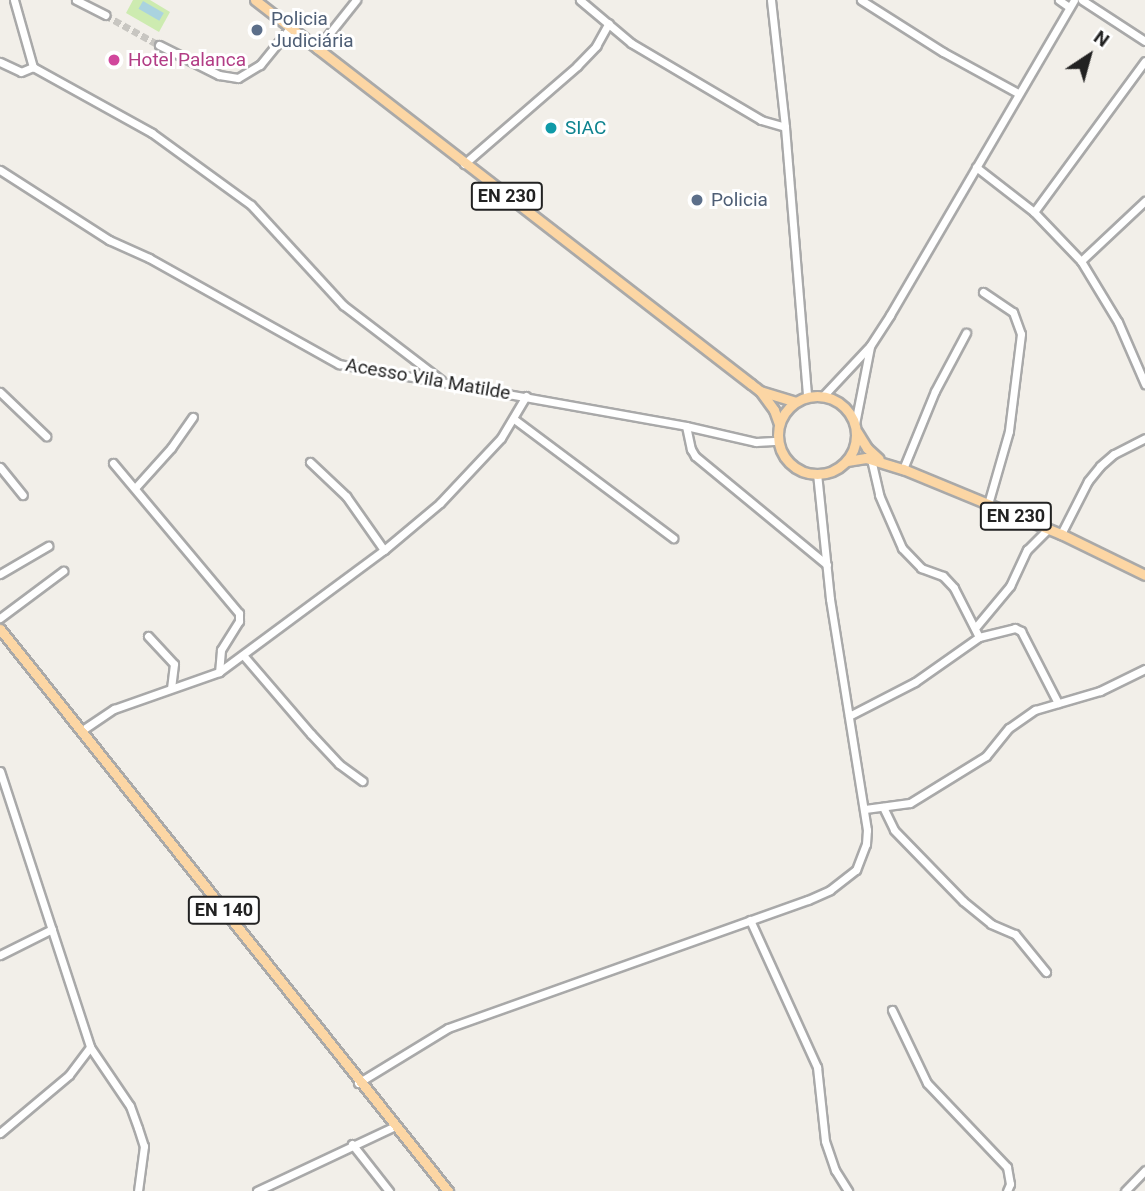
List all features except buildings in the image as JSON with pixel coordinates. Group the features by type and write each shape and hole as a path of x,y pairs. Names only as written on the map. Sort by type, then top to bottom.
{"main road":[{"name":"EN 230","path":"255,0 760,391 774,410 779,424"},
{"name":"EN 230","path":"760,391 795,402"},
{"path":"807,396 823,396 838,401 849,411 855,427 853,452 847,461 828,473 803,472 791,464 778,441 779,424 785,410 795,402 807,396"},
{"name":"EN 230","path":"855,427 867,448 884,462"},
{"name":"EN 230","path":"847,461 872,459 903,469 1061,534 1145,575"},
{"name":"EN 140","path":"0,629 358,1083 448,1191"}],"street":[{"path":"14,0 33,67 152,133 251,205 343,305 443,381"},
{"path":"76,0 105,15"},
{"path":"317,49 356,0"},
{"path":"580,0 631,43 761,120 785,127"},
{"path":"771,0 785,127 807,396"},
{"path":"861,0 943,52 1018,93"},
{"path":"823,396 870,346 1071,3 1059,0"},
{"path":"1082,0 1145,41"},
{"path":"464,164 577,66 596,46 609,23"},
{"path":"159,45 219,75 238,78 260,65 290,28"},
{"path":"1034,212 1145,61"},
{"path":"0,62 21,72 33,67"},
{"path":"976,167 1034,212 1081,261 1118,322 1145,384"},
{"name":"Acesso Vila Matilde","path":"0,170 109,240 149,258 339,364 526,396 756,442 778,441"},
{"path":"1081,261 1145,201"},
{"path":"984,292 1013,312 1021,334 1009,431 988,504"},
{"path":"903,469 935,391 967,333"},
{"path":"855,427 870,346"},
{"path":"0,391 46,436"},
{"path":"81,731 114,709 219,672 384,550 440,503 501,438 526,396"},
{"path":"135,488 171,448 192,417"},
{"path":"514,419 673,538"},
{"path":"685,426 695,456 827,565"},
{"path":"1061,534 1094,473 1114,454 1145,438"},
{"path":"872,459 879,495 902,548 921,568 943,576 954,588 979,637"},
{"path":"310,462 340,489 384,550"},
{"path":"113,463 239,613 239,621 221,650 219,672"},
{"path":"0,467 23,495"},
{"path":"358,1083 448,1028 677,949 750,919 808,900 846,880 856,870 866,844 865,809 830,599 817,474"},
{"path":"975,628 1010,586 1027,550 1048,529"},
{"path":"0,574 48,546"},
{"path":"0,618 63,571"},
{"path":"849,716 915,682 979,637 1015,628 1021,631 1058,703"},
{"path":"148,636 174,664 171,687"},
{"path":"243,655 339,764 362,781"},
{"path":"865,809 910,803 986,756 1017,721 1058,703 1100,691 1145,669"},
{"path":"0,771 90,1047 130,1106 144,1146 138,1191"},
{"path":"883,807 894,830 963,901 991,924 1015,933 1046,972"},
{"path":"750,919 817,1067 825,1141 835,1170 848,1191"},
{"path":"0,955 51,929"},
{"path":"892,1010 928,1083 1007,1167 1010,1184 1007,1191"},
{"path":"0,1133 69,1075 90,1047"},
{"path":"257,1191 395,1126"},
{"path":"352,1144 389,1191"},
{"path":"1125,1191 1145,1170"}],"green space":[{"path":"133,0 150,0 170,12 159,32 126,13"}],"water":[{"path":"143,1 164,13 159,21 138,9"}],"tunnel":[{"path":"105,15 159,45"}],"place":[{"name":"Policia Judiciária","path":"257,30"},
{"name":"Hotel Palanca","path":"114,60"},
{"name":"SIAC","path":"551,128"},
{"name":"Policia","path":"697,200"}]}
